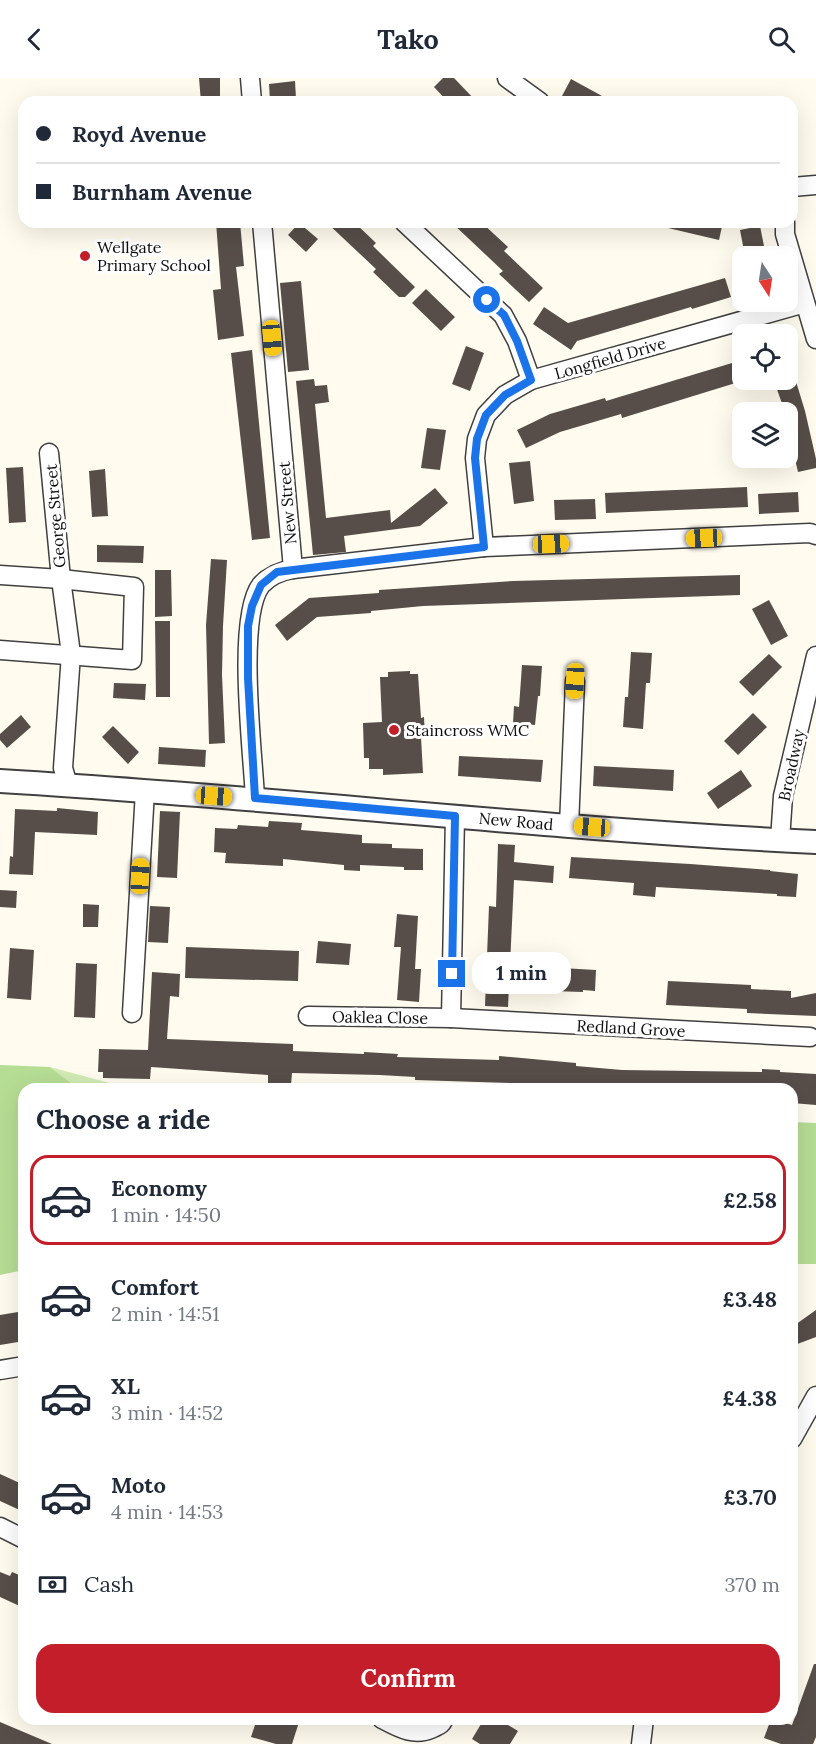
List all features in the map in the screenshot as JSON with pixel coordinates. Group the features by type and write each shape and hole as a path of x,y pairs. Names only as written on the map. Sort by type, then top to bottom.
{"street":[{"path":"250,78 252,96"},
{"path":"507,78 532,96"},
{"path":"798,186 816,185"},
{"name":"New Street","path":"255,798 248,648 252,606 261,585 277,572 293,569 263,228"},
{"path":"410,228 504,315 517,341 531,380"},
{"path":"785,228 816,339"},
{"name":"Longfield Drive","path":"484,547 475,458 477,439 486,415 505,395 531,380 805,303"},
{"name":"George Street","path":"49,453 71,654 63,768 68,785"},
{"path":"293,569 484,547 810,533 816,535"},
{"name":"George Street","path":"0,575 135,587 132,660 0,650"},
{"name":"Broadway","path":"780,840 783,796 816,656"},
{"path":"569,826 575,681"},
{"name":"New Road","path":"0,781 255,798 569,826 816,842"},
{"path":"132,1013 145,791"},
{"path":"451,1018 455,816"},
{"name":"Oaklea Close","path":"308,1016 451,1018"},
{"name":"Redland Grove","path":"451,1018 810,1038"},
{"path":"0,1370 18,1367"},
{"path":"798,1428 816,1396"},
{"path":"0,1527 18,1536"},
{"path":"394,1725 407,1732 426,1732 440,1725"},
{"path":"641,1744 643,1725"}],"green space":[{"path":"0,1065 50,1067 71,1083 18,1083 18,1271 0,1275"},
{"path":"50,1067 110,1083 71,1083"},
{"path":"798,1122 816,1123 816,1264 798,1264"}],"building":[{"path":"199,78 220,78 220,96 200,96"},
{"path":"443,78 454,78 471,96 442,96 434,87"},
{"path":"571,79 602,96 562,96"},
{"path":"295,81 296,96 270,96 269,84"},
{"path":"216,228 241,228 244,266 236,267 244,336 218,340 213,290 221,289"},
{"path":"294,228 305,228 318,239 306,252 288,235"},
{"path":"332,228 360,228 376,243 373,246 415,287 405,297 399,297 373,272 376,269"},
{"path":"457,228 487,228 508,247 504,251 543,288 529,302 499,274 503,271"},
{"path":"668,228 722,228 719,240"},
{"path":"760,228 764,246 743,246 740,230"},
{"path":"725,278 731,297 577,341 571,350 533,324 544,307 568,323"},
{"path":"301,281 309,370 288,372 280,283"},
{"path":"426,289 455,317 441,331 412,303"},
{"path":"466,346 484,353 470,391 452,384"},
{"path":"252,350 270,538 252,540 231,353"},
{"path":"732,363 732,384 622,418 621,414 560,432 526,448 517,430 550,414 605,398 606,401"},
{"path":"314,379 315,386 327,385 329,402 315,404 326,518 390,510 391,523 435,488 448,503 420,526 344,536 346,552 313,555 296,381"},
{"path":"798,388 816,459 816,468 798,472 798,402 781,402 777,390 798,390"},
{"path":"427,428 446,430 440,470 421,468"},
{"path":"530,461 534,501 514,504 509,463"},
{"path":"23,467 26,522 9,523 6,468"},
{"path":"105,469 108,516 92,517 89,471"},
{"path":"747,487 748,507 606,513 605,493"},
{"path":"798,492 799,512 759,514 758,494"},
{"path":"595,499 596,519 555,520 554,500"},
{"path":"97,545 144,546 143,563 97,562"},
{"path":"211,559 227,560 222,675 225,743 209,744 206,625"},
{"path":"155,570 171,570 172,616 155,617"},
{"path":"740,575 740,595 423,606 371,611 371,613 317,617 287,641 275,625 309,598 379,593 379,590 513,581"},
{"path":"769,600 788,636 771,645 752,609"},
{"path":"155,621 170,621 170,697 156,697"},
{"path":"631,652 652,653 650,683 646,683 643,729 623,727"},
{"path":"769,654 782,667 753,696 739,682"},
{"path":"522,665 542,666 535,725 513,723 514,706 519,707"},
{"name":"Staincross WMC","path":"410,671 410,674 418,674 421,718 424,717 425,737 421,737 423,773 383,775 383,769 369,769 369,758 364,758 363,723 382,722 380,677 388,677 388,672"},
{"path":"114,683 146,684 145,700 113,698"},
{"path":"753,713 767,727 738,755 724,741"},
{"path":"21,715 31,727 7,748 0,740 0,734"},
{"path":"113,726 139,752 128,764 102,737"},
{"path":"159,747 206,750 205,767 158,764"},
{"path":"459,756 543,760 541,782 458,776"},
{"path":"594,766 674,770 673,791 593,786"},
{"path":"741,770 752,786 718,809 707,793"},
{"path":"57,808 98,812 97,835 35,832 33,875 9,874 10,856 13,857 15,809 57,811"},
{"path":"160,811 180,812 177,878 157,877"},
{"path":"269,821 302,823 301,830 362,835 362,843 392,844 392,848 423,849 423,870 360,865 360,871 344,870 344,865 283,859 283,866 225,863 226,853 214,852 215,828 237,829 238,825 268,827"},
{"path":"498,844 515,845 514,862 554,866 553,883 514,880 508,1007 485,1006 489,906 496,907"},
{"path":"571,857 690,864 798,874 796,897 656,887 655,897 633,895 634,883 569,878"},
{"path":"0,890 17,891 16,908 0,907"},
{"path":"83,904 99,905 98,927 83,927"},
{"path":"150,906 170,907 168,943 148,942"},
{"path":"397,914 418,916 415,969 421,969 419,1002 397,1000 401,947 394,947"},
{"path":"318,941 351,944 349,965 316,963"},
{"path":"186,947 299,951 298,981 185,978"},
{"path":"10,948 34,950 31,1000 7,998"},
{"path":"76,963 97,964 95,1018 74,1017"},
{"path":"544,967 596,970 595,991 552,991 552,986 543,986"},
{"path":"152,972 180,974 179,997 170,996 167,1039 293,1044 293,1051 398,1054 397,1057 499,1060 499,1056 622,1070 762,1072 762,1069 780,1070 780,1072 816,1074 816,1105 798,1104 798,1083 510,1083 415,1080 415,1077 380,1075 292,1073 291,1083 268,1083 268,1075 151,1067 150,1079 103,1078 103,1072 98,1072 99,1049 148,1050"},
{"path":"668,981 751,985 751,989 791,991 791,998 816,993 816,1016 747,1013 747,1009 666,1005"},
{"path":"816,1310 816,1337 798,1344 798,1323"},
{"path":"18,1312 18,1342 0,1345 0,1315"},
{"path":"0,1474 18,1482 18,1509 0,1501"},
{"path":"0,1572 10,1576 12,1572 18,1574 18,1605 0,1597"},
{"path":"814,1664 816,1664 816,1737 813,1744 781,1744 764,1738 769,1725 798,1725 798,1708"},
{"path":"0,1722 52,1744 0,1744"},
{"path":"255,1725 298,1725 292,1744 276,1744 251,1737"},
{"path":"480,1725 508,1725 518,1731 510,1744 480,1744 472,1739"}],"place":[{"name":"Wellgate Primary School","path":"85,256"},
{"name":"Staincross WMC","path":"394,730"}],"route":[{"path":"452,974 455,816 255,798 248,678 248,626 252,606 261,585 277,572 484,547 475,458 477,439 486,415 505,395 531,380 517,341 504,315 487,300"}]}
